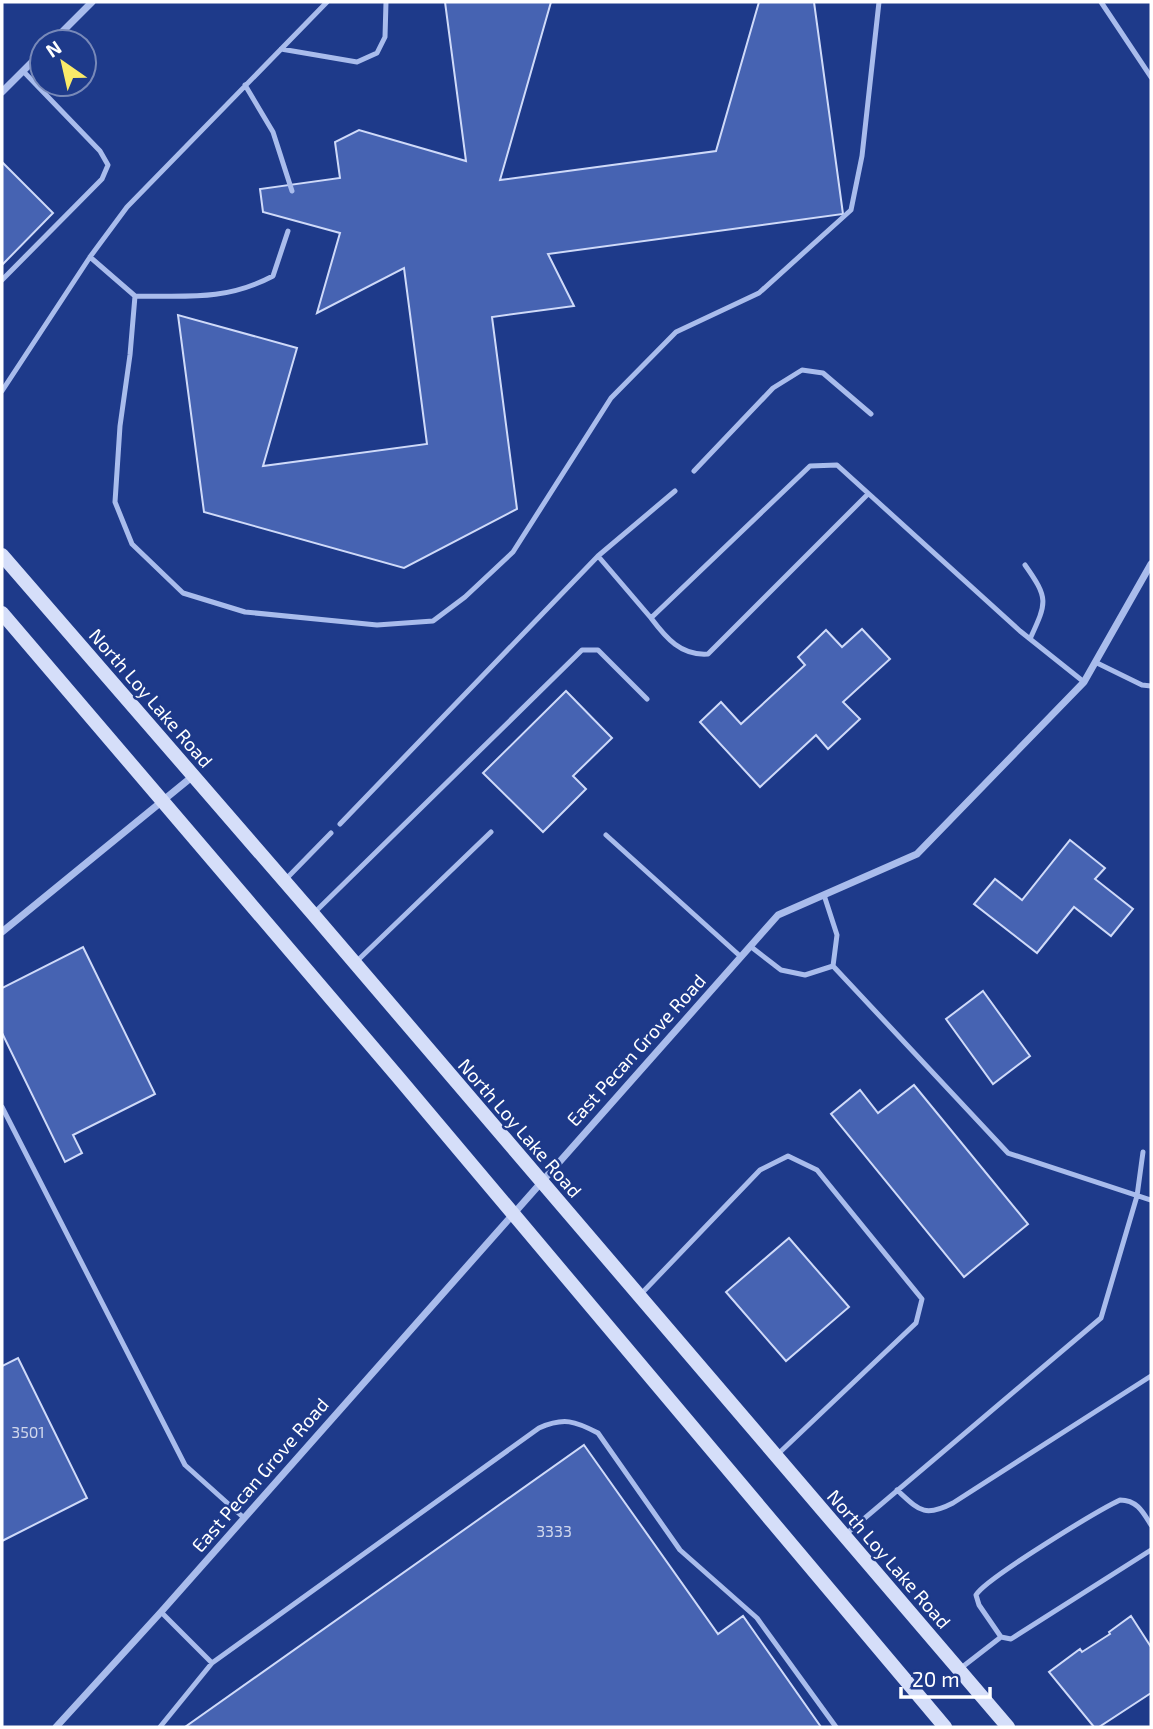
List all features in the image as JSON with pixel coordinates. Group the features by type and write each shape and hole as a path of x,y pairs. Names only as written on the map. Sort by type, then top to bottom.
{"main road":[{"name":"North Loy Lake Road","path":"2,555 313,914 1008,1727"},
{"path":"2,613 513,1213 945,1727"}],"street":[{"path":"66,28 92,2"},
{"path":"2,92 28,66"},
{"name":"East Pecan Grove Road","path":"56,1727 778,915 917,854 1084,682 1151,564"},
{"path":"2,932 193,776"}],"lane":[{"path":"2,391 90,257 127,207 327,2"},
{"path":"281,49 357,62 377,53 385,37 386,2"},
{"path":"135,296 120,426 115,502 132,544 184,593 245,612 377,625 433,621 465,597 513,552 611,398 676,332 759,293 851,210 862,156 877,43 879,2"},
{"path":"1101,2 1151,77"},
{"path":"2,280 102,179 108,165 100,150 23,71"},
{"path":"246,85 273,132 292,191"},
{"path":"90,257 135,296 215,296 253,286 273,276 288,231"},
{"path":"694,471 773,388 802,370 823,373 872,414"},
{"path":"651,618 810,466 837,465 1030,639 1084,682"},
{"path":"340,824 598,556 675,491"},
{"path":"598,556 668,641 694,655 708,654 868,494"},
{"path":"1026,565 1042,588 1043,610 1030,639"},
{"path":"313,914 582,650 598,650 647,699"},
{"path":"1095,662 1142,685 1151,686"},
{"path":"354,963 491,832"},
{"path":"284,881 331,833"},
{"path":"606,835 740,956"},
{"path":"824,895 837,935 833,966"},
{"path":"750,946 781,970 805,975 833,966"},
{"path":"833,966 1008,1153 1151,1200"},
{"path":"2,1107 185,1465 244,1518"},
{"path":"844,1536 1101,1318 1137,1196 1143,1152"},
{"path":"639,1296 760,1170 788,1156 817,1170 922,1299 916,1323 776,1456"},
{"path":"898,1490 919,1510 936,1512 1151,1376"},
{"path":"160,1727 212,1663 539,1428 556,1420 578,1422 598,1433 680,1550 757,1618 836,1727"},
{"path":"1151,1525 1140,1507 1129,1500 1120,1500 980,1588 976,1595 979,1605 1000,1637 1011,1639 1151,1550"},
{"path":"161,1612 212,1663"},
{"path":"959,1670 1000,1637"}],"building":[{"path":"445,2 551,2 500,180 716,151 759,2 814,2 843,214 548,254 574,306 492,317 517,509 404,568 204,512 178,315 297,348 263,466 427,444 404,268 317,313 340,233 263,212 260,189 340,178 335,142 359,130 466,161"},
{"path":"2,162 53,213 2,265"},
{"path":"862,629 890,659 843,702 860,719 828,749 816,735 760,787 700,722 721,702 741,724 805,665 798,657 826,630 842,647"},
{"path":"566,691 612,738 573,776 586,789 543,832 483,773"},
{"path":"1070,840 1105,868 1095,879 1133,909 1111,936 1074,907 1037,953 974,904 995,879 1022,900"},
{"path":"83,947 155,1094 73,1135 82,1153 65,1162 2,1033 2,988"},
{"path":"983,991 1030,1056 993,1084 946,1019"},
{"path":"914,1085 1028,1224 964,1277 831,1114 860,1090 878,1113"},
{"path":"789,1238 849,1307 786,1361 726,1292"},
{"path":"18,1358 87,1498 2,1541 2,1366"},
{"path":"584,1445 718,1634 743,1616 821,1727 185,1727"},
{"path":"1131,1616 1151,1647 1151,1693 1099,1727 1094,1727 1049,1672 1080,1649 1082,1652 1110,1634 1109,1632"}]}
